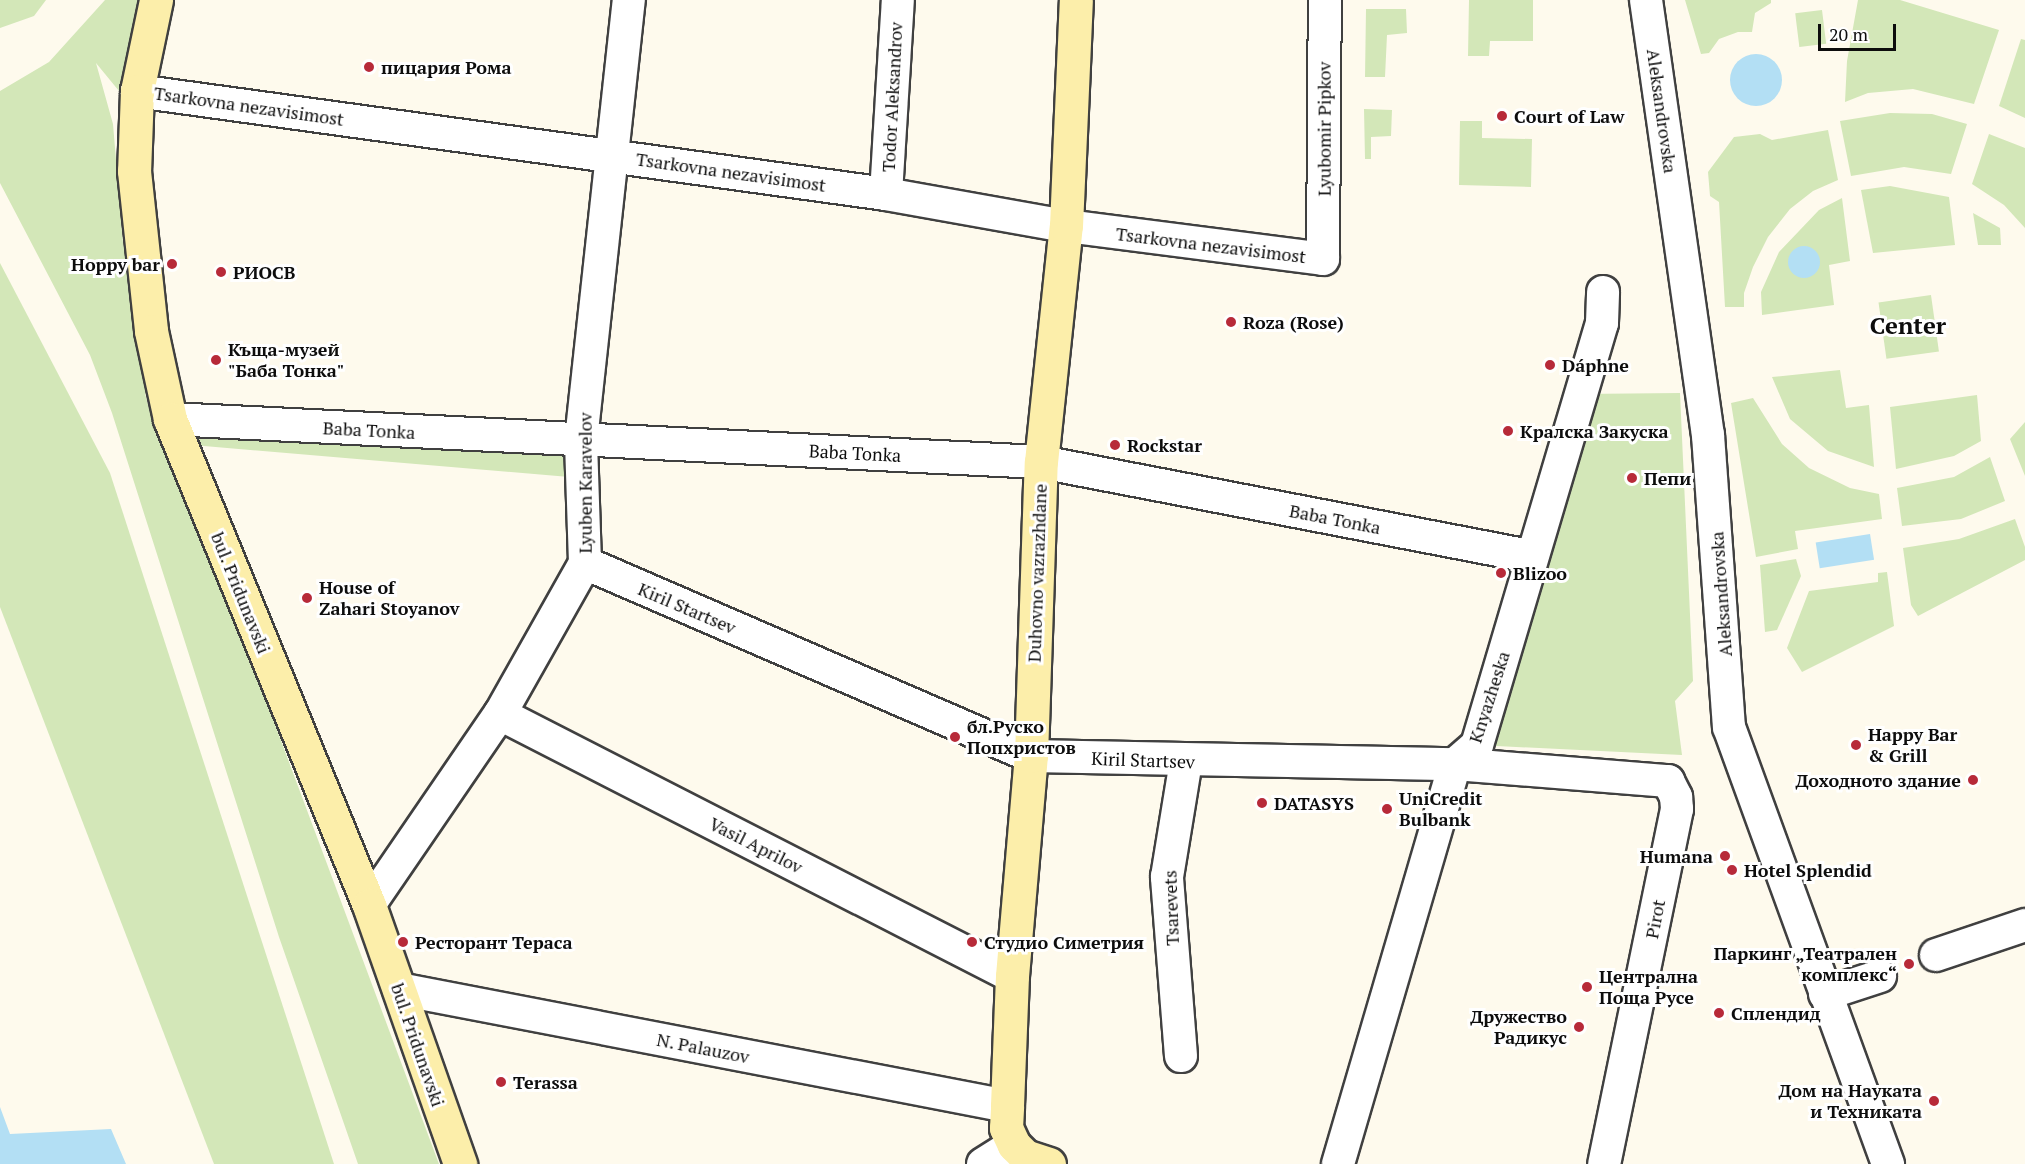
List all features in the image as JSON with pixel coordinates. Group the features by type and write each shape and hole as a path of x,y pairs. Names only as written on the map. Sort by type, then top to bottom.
{"main road":[{"name":"bul. Pridunavski","path":"156,0 137,91 134,171 142,266 170,420 369,905 460,1164"},
{"name":"Duhovno vazrazhdane","path":"1014,1145 1006,1128 1012,976 1031,756 1041,462 1066,226 1076,0"},
{"path":"1014,1145 1025,1156 1049,1164"}],"street":[{"name":"Lyuben Karavelov","path":"369,905 500,714 585,563 581,440 609,154 629,0"},
{"name":"Todor Aleksandrov","path":"886,194 898,0"},
{"name":"Lyubomir Pipkov","path":"1323,259 1325,0"},
{"name":"Aleksandrovska","path":"1646,0 1708,435 1729,727 1888,1164"},
{"name":"Tsarkovna nezavisimost","path":"137,91 609,154 886,194 1066,226 1323,259"},
{"name":"Knyazheska","path":"1338,1164 1455,764 1477,745 1521,554 1602,323 1603,292"},
{"name":"Baba Tonka","path":"170,420 1041,462 1521,554"},
{"name":"Kiril Startsev","path":"585,563 1031,756 1186,761 1455,764 1668,781"},
{"name":"Vasil Aprilov","path":"500,714 1012,976"},
{"name":"Tsarevets","path":"1181,1056 1167,877 1186,761"},
{"name":"Pirot","path":"1604,1164 1677,808 1676,797 1668,781"},
{"path":"1936,955 2025,925"},
{"path":"1826,994 1880,976"},
{"name":"N. Palauzov","path":"399,989 1007,1106"},
{"path":"983,1164 1014,1145"}],"green space":[{"path":"0,0 46,0 34,16 0,28"},
{"path":"105,0 141,0 119,91 96,63 113,124 123,243 157,387 145,394 159,440 176,437 208,545 439,1164 358,1164 279,937 112,413 90,355 0,183 0,91 49,62"},
{"path":"1469,0 1533,0 1533,41 1490,41 1489,56 1468,56"},
{"path":"1685,0 1771,0 1771,3 1755,13 1752,32 1738,32 1719,39 1709,53 1701,54"},
{"path":"1858,0 1900,0 1999,30 1974,104 1913,89 1868,93 1845,102 1847,61"},
{"path":"1366,9 1406,9 1407,33 1387,35 1385,77 1365,77"},
{"path":"1822,10 1826,44 1799,47 1795,13"},
{"path":"2021,39 2025,40 2025,118 1999,106"},
{"path":"1364,109 1392,110 1391,136 1371,137 1371,159 1365,159"},
{"path":"1890,113 1932,114 1967,124 1951,174 1904,167 1851,176 1840,121"},
{"path":"1460,121 1482,121 1482,138 1532,139 1531,187 1459,185"},
{"path":"1828,130 1838,180 1813,191 1790,209 1768,237 1753,267 1744,293 1744,307 1725,307 1719,202 1710,196 1708,172 1734,137 1760,134 1772,140"},
{"path":"1989,134 2025,148 2025,228 2004,205 1972,184"},
{"path":"1890,186 1949,197 1955,245 1873,253 1861,190"},
{"path":"1842,198 1850,261 1829,265 1834,305 1762,315 1761,292 1779,252 1819,210"},
{"path":"1973,213 2000,228 2001,245 1978,245"},
{"path":"0,263 110,473 334,1164 214,1164 0,607"},
{"path":"1931,295 1939,351 1886,359 1879,302"},
{"path":"1840,370 1846,408 1869,405 1874,467 1828,451 1790,419 1772,377"},
{"path":"1680,393 1693,681 1675,701 1682,755 1477,745 1580,394"},
{"path":"1977,395 1981,441 1954,456 1896,469 1890,407"},
{"path":"1753,398 1782,444 1809,468 1850,488 1879,494 1882,519 1795,531 1798,549 1756,557 1731,403"},
{"path":"2025,422 2025,476 2010,439"},
{"path":"172,425 586,427 581,478 181,444"},
{"path":"1990,457 2005,501 1961,519 1902,526 1897,488 1954,477"},
{"path":"2015,519 2025,547 2025,560 1918,616 1911,605 1903,548 1959,539"},
{"path":"1796,559 1801,576 1777,630 1765,632 1760,565"},
{"path":"1887,572 1894,626 1802,672 1787,648 1809,591 1878,582 1878,573"}],"water":[{"path":"1751,54 1761,54 1775,61 1782,80 1775,99 1761,106 1751,106 1741,102 1734,95 1730,85 1730,75 1734,65 1741,58"},
{"path":"1804,246 1815,251 1820,262 1815,273 1804,278 1793,273 1788,262 1793,251"},
{"path":"1870,534 1874,560 1820,568 1816,543"},
{"path":"0,1107 10,1134 111,1129 126,1164 0,1164"}],"place":[{"name":"пицария Рома","path":"369,67"},
{"name":"Сourt of Law","path":"1502,116"},
{"name":"Hoppy bar","path":"172,264"},
{"name":"РИОСВ","path":"221,272"},
{"name":"Roza (Rose)","path":"1231,322"},
{"name":"Къща-музей \"Баба Тонка\"","path":"216,360"},
{"name":"Dáphne","path":"1550,365"},
{"name":"Кралска Закуска","path":"1508,431"},
{"name":"Rockstar","path":"1115,445"},
{"name":"Пепи","path":"1632,478"},
{"name":"Blizoo","path":"1501,573"},
{"name":"House of Zahari Stoyanov","path":"307,598"},
{"name":"бл.Руско Попхристов","path":"955,737"},
{"name":"Happy Bar & Grill","path":"1856,745"},
{"name":"Доходното здание","path":"1973,780"},
{"name":"DATASYS","path":"1262,803"},
{"name":"UniCredit Bulbank","path":"1387,809"},
{"name":"Humana","path":"1725,856"},
{"name":"Hotel Splendid","path":"1732,870"},
{"name":"Ресторант Тераса","path":"403,942"},
{"name":"Студио Симетрия","path":"972,942"},
{"name":"Паркинг „Театрален комплекс“","path":"1909,964"},
{"name":"Централна Поща Русе","path":"1587,987"},
{"name":"Сплендид","path":"1719,1013"},
{"name":"Дружество Радикус","path":"1579,1027"},
{"name":"Terassa","path":"501,1082"},
{"name":"Дом на Науката и Техниката","path":"1934,1101"}],"district":[{"name":"Center","path":"1908,326"}]}
